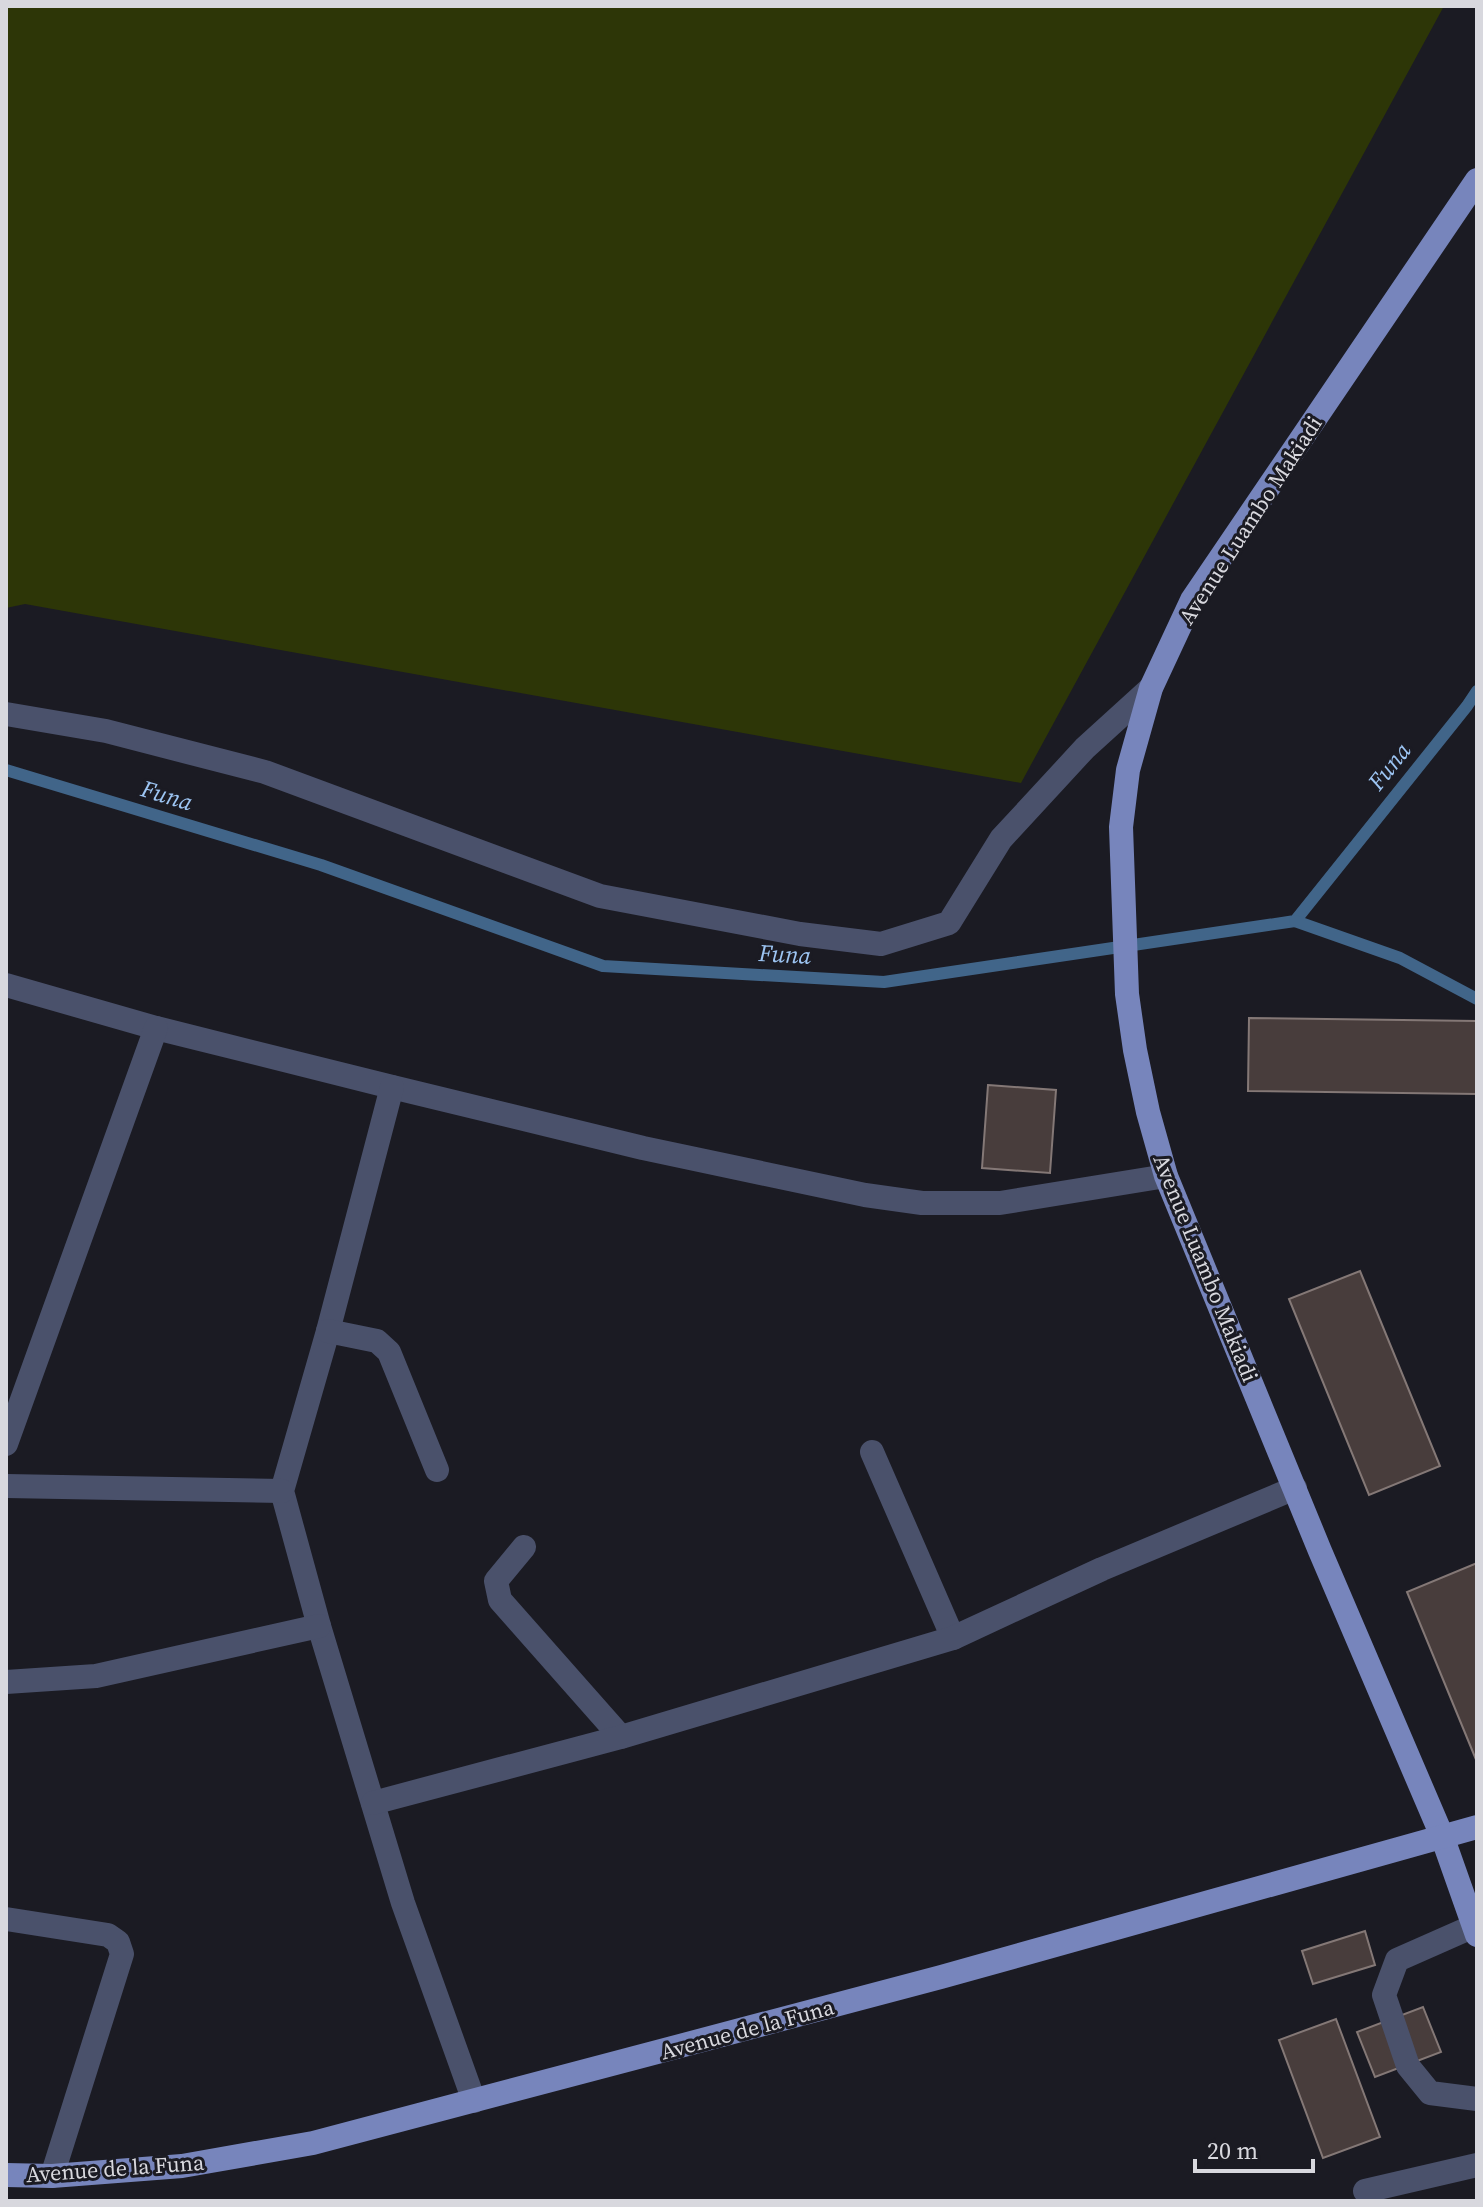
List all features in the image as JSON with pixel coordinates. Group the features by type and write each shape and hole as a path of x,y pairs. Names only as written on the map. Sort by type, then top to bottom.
{"main road":[{"name":"Avenue Luambo Makiadi","path":"1475,1931 1442,1836 1166,1176 1135,1050 1127,994 1121,827 1128,770 1151,688 1192,600 1477,180"},
{"name":"Avenue de la Funa","path":"6,2175 52,2176 182,2166 313,2143 941,1977 1477,1827"}],"street":[{"path":"6,714 106,731 265,772 600,896 800,934 881,944 949,923 1001,839 1085,748 1151,688"},
{"path":"6,985 156,1028 392,1087 643,1148 865,1195 922,1203 1000,1203 1166,1176"},
{"path":"6,1444 156,1028"},
{"path":"392,1087 282,1491 319,1626 403,1903 474,2101"},
{"path":"328,1331 377,1341 389,1352 437,1470"},
{"path":"872,1452 953,1638"},
{"path":"6,1486 282,1491"},
{"path":"373,1803 621,1737 953,1638 1102,1569 1295,1488"},
{"path":"524,1547 496,1581 500,1600 621,1737"},
{"path":"6,1682 96,1676 319,1626"},
{"path":"6,1919 108,1935 118,1942 122,1954 52,2176"},
{"path":"1475,1931 1397,1960 1384,1995 1408,2066 1430,2093 1477,2099"},
{"path":"1365,2191 1477,2165"}],"green space":[{"path":"6,6 1444,6 1021,783 25,604 6,608"}],"building":[{"path":"1249,1018 1477,1021 1477,1094 1248,1091"},
{"path":"988,1085 1056,1090 1050,1173 982,1168"},
{"path":"1360,1271 1440,1466 1369,1495 1289,1299"},
{"path":"1477,1563 1477,1762 1407,1592"},
{"path":"1365,1931 1375,1965 1313,1984 1302,1951"},
{"path":"1423,2007 1441,2052 1375,2077 1357,2032"},
{"path":"1336,2019 1380,2137 1323,2158 1279,2040"}],"waterway":[{"name":"Funa","path":"6,770 321,865 603,966 884,982 1295,921 1477,691"},
{"path":"1295,921 1400,958 1477,999"}]}
